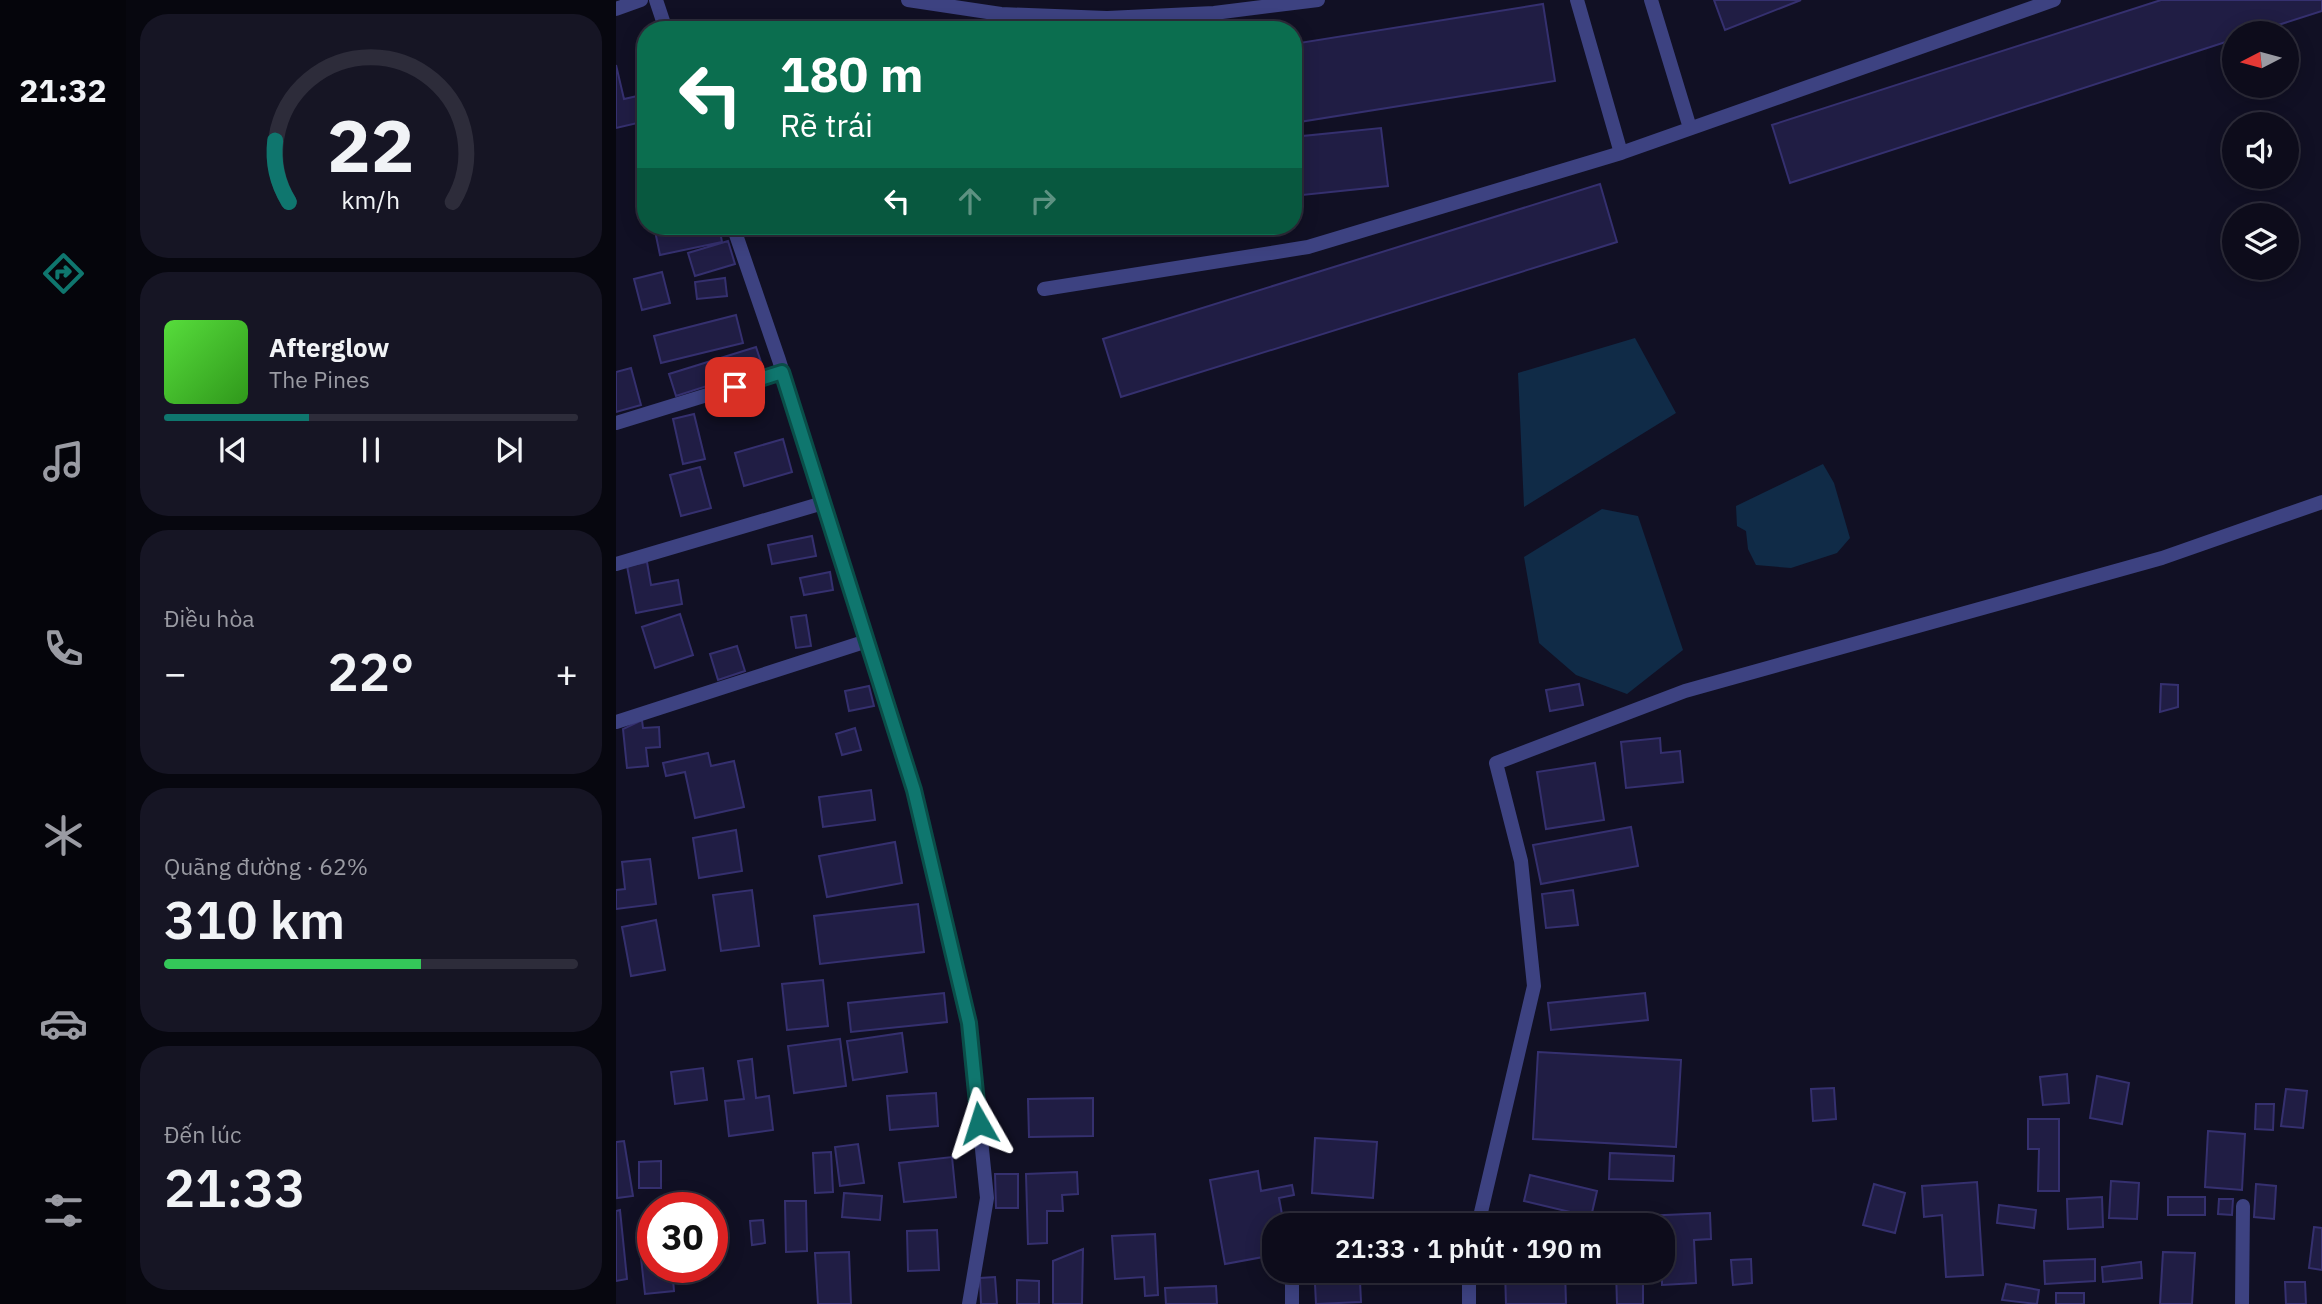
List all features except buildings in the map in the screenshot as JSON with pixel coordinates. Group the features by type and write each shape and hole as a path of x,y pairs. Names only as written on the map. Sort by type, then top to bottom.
{"street":[{"path":"616,9 641,0"},
{"path":"656,0 663,21"},
{"path":"908,0 1001,14 1107,18 1214,13 1318,0"},
{"path":"1577,0 1621,153"},
{"path":"1651,0 1690,128"},
{"path":"1044,289 1308,247 1621,153 2054,0"},
{"path":"736,235 914,790 969,1023 987,1198 969,1304"},
{"path":"616,423 782,372"},
{"path":"1481,1213 1534,986 1521,861 1496,763 1685,691 2162,558 2322,502"},
{"path":"616,565 823,503"},
{"path":"616,722 867,641"},
{"path":"2242,1304 2243,1206"},
{"path":"1292,1283 1292,1304"},
{"path":"1469,1283 1469,1304"}],"water":[{"path":"1635,338 1676,413 1524,507 1518,373"},
{"path":"1823,464 1834,483 1850,538 1837,553 1791,568 1756,565 1748,549 1746,531 1737,526 1736,506"},
{"path":"1602,509 1638,516 1683,650 1627,694 1576,675 1539,643 1524,557"}],"route":[{"path":"735,387 782,372 914,790 969,1023 979,1123"}]}
